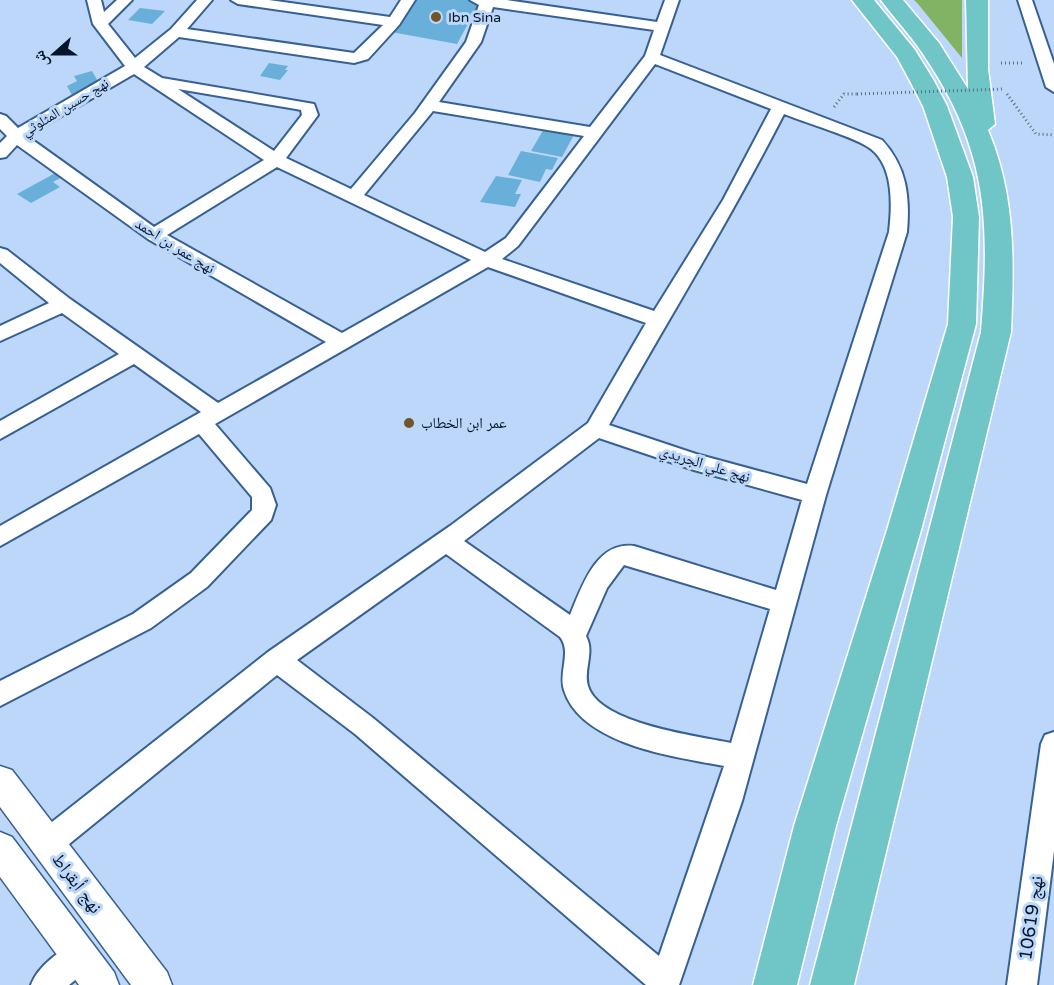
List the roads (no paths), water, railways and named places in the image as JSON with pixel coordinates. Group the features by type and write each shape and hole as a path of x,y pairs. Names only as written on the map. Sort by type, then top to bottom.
{"highway":[{"path":"847,0 907,55"},
{"path":"775,985 815,826 904,530 962,324 966,217 960,177 935,106 907,55 863,0"},
{"path":"892,0 938,57 959,91 971,117 991,179"},
{"path":"832,985 996,332 1001,264 999,220 991,179 977,69 977,0"}],"street":[{"path":"94,0 100,24 134,67 276,160 486,260 658,320"},
{"path":"100,24 125,0"},
{"name":"نهج حسين المثلوثي","path":"0,153 16,136 134,67 176,32 205,0"},
{"path":"238,0 394,22"},
{"path":"176,32 354,58 363,56 394,22 408,0"},
{"path":"0,537 486,260 512,242 652,57 672,0"},
{"path":"1025,0 1050,74"},
{"path":"353,197 429,105 473,42 484,1 662,27"},
{"path":"277,660 364,726 664,983 728,801 815,495 898,232 901,204 892,165 876,144 781,105 652,57"},
{"path":"154,80 308,107 308,118 276,160 154,235"},
{"path":"429,105 594,133"},
{"path":"48,843 277,660 446,541 596,429 658,320 732,200 781,105"},
{"name":"نهج عمر بن احمد","path":"0,119 16,136 154,235 341,342"},
{"path":"0,254 63,304 135,354 210,419 262,494 265,505 263,514 199,580 142,621 0,694"},
{"path":"0,334 63,304"},
{"path":"0,431 135,354"},
{"name":"نهج علي الجريدي","path":"596,429 694,462 815,495"},
{"path":"446,541 519,590 574,636 579,652 574,674 575,685 584,705 597,715 612,724 645,736 740,757"},
{"path":"574,636 593,592 610,563 621,555 634,556 784,603"},
{"name":"نهج 10619","path":"1022,985 1054,744"},
{"name":"نهج أبقراط","path":"0,781 154,985"},
{"path":"0,849 101,985"},
{"path":"46,985 80,956"}],"place":[{"name":"Ibn Sina","path":"436,17"},
{"name":"عمر ابن الخطاب","path":"409,423"}]}
